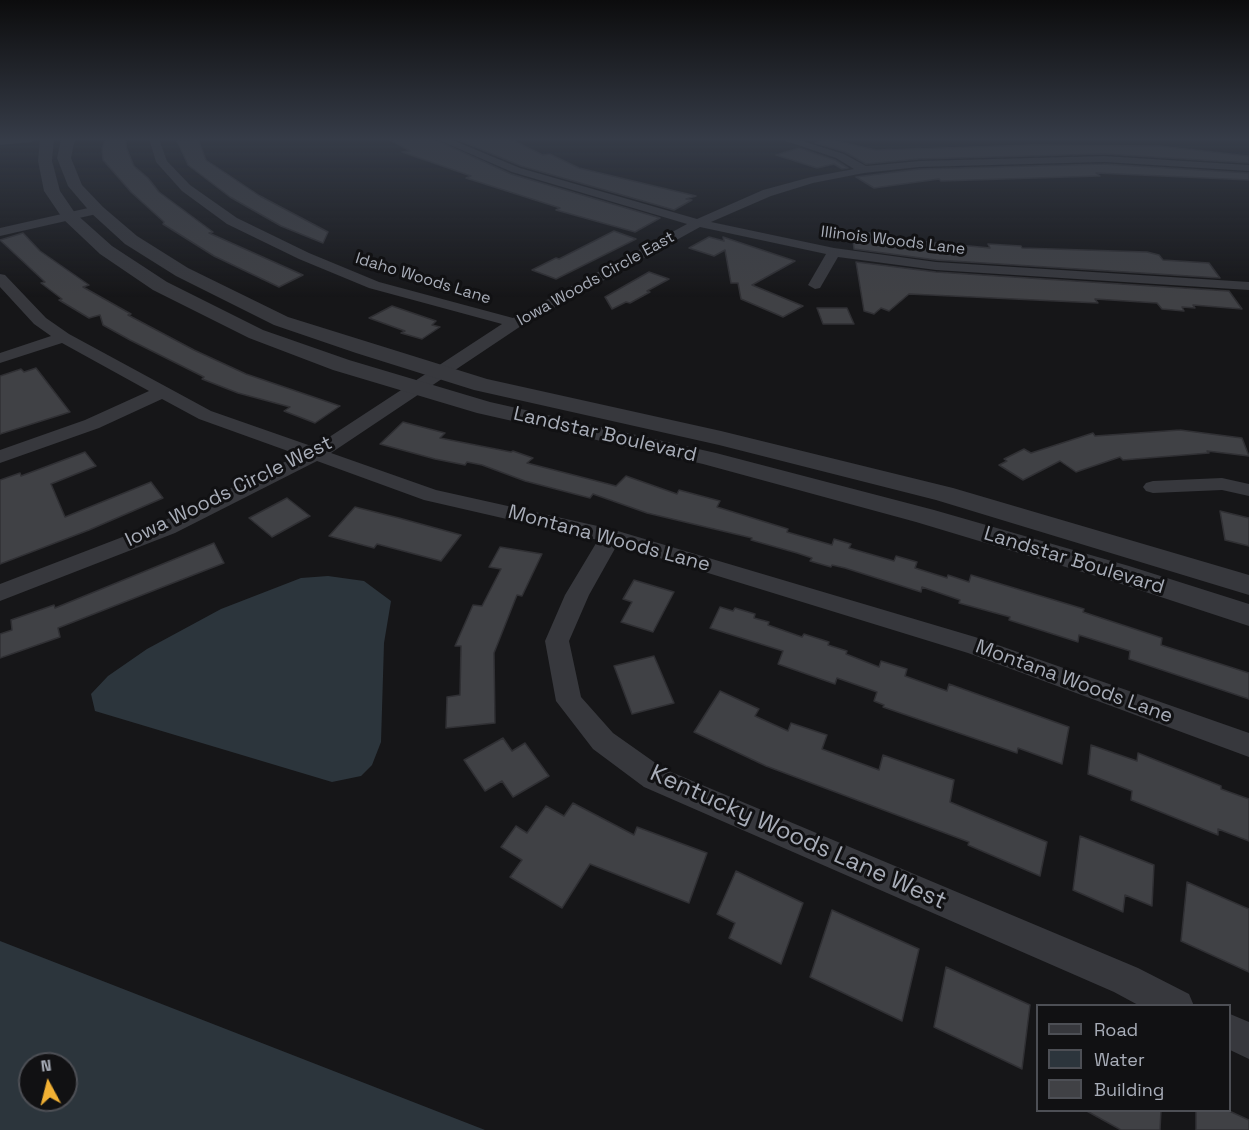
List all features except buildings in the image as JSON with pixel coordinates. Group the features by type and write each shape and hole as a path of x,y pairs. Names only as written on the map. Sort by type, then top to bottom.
{"street":[{"name":"Landstar Boulevard","path":"52,192 69,216 106,250 160,286 256,334 341,365 485,408 707,458 925,516 1119,573 1249,615"},
{"name":"Landstar Boulevard","path":"80,192 131,240 182,272 236,301 291,324 482,385 721,438 944,494 1249,585"},
{"name":"Idaho Woods Lane","path":"194,192 232,221 304,256 374,285 515,323"},
{"name":"Illinois Woods Lane","path":"584,192 698,223 834,252 936,266 1249,286"},
{"name":"Iowa Woods Circle East","path":"416,388 515,323 698,223 768,192"},
{"path":"0,232 98,210"},
{"path":"815,285 834,252"},
{"name":"Montana Woods Lane","path":"2,283 40,321 63,337 205,415 318,453 431,495 611,536 975,646 1249,745"},
{"path":"0,358 63,337"},
{"name":"Iowa Woods Circle West","path":"0,592 167,528 318,453 416,388"},
{"path":"0,457 92,424 162,392"},
{"path":"1153,487 1222,484 1249,490"},
{"name":"Kentucky Woods Lane West","path":"611,536 576,595 557,642 568,701 603,741 654,778 1126,980 1175,1004"},
{"path":"1231,1032 1249,1041"}],"water":[{"path":"328,576 364,581 391,601 384,643 381,742 372,765 361,776 332,782 95,711 91,694 108,676 147,649 221,609 301,578"},
{"path":"0,941 485,1130 0,1130"}]}
